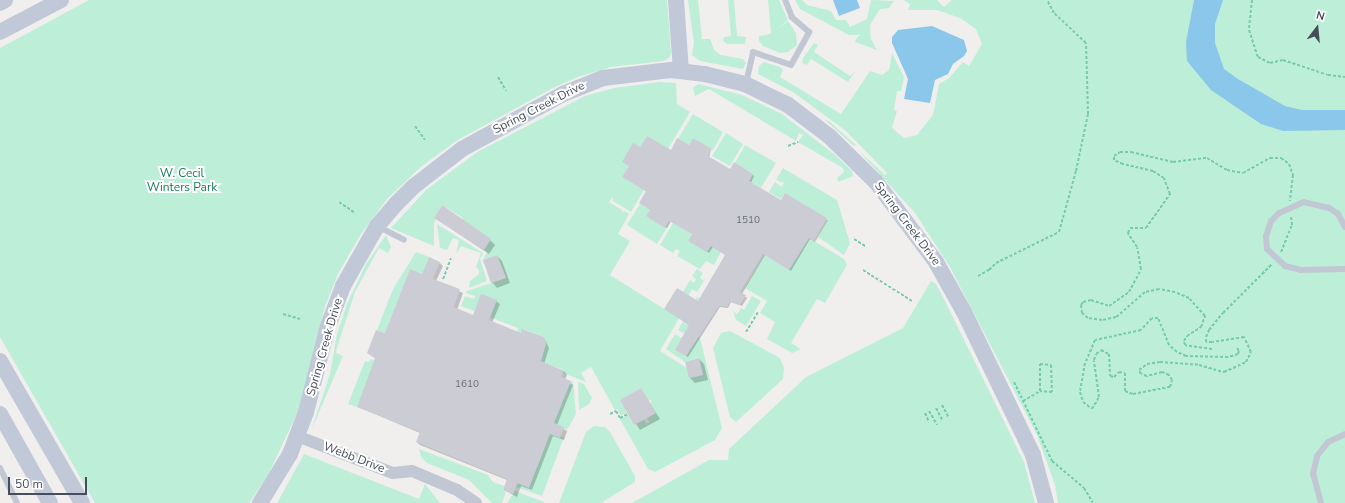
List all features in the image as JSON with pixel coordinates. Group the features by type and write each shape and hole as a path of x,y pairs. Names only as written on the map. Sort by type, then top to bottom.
{"street":[{"path":"0,2 5,0"},
{"path":"0,32 61,0"},
{"path":"676,0 681,71"},
{"name":"Spring Creek Drive","path":"260,503 281,471 297,436 314,387 336,302 353,266 377,226 413,187 462,149 563,94 603,78 641,72 681,71 745,84 788,104 829,136 876,182 916,233 950,287 1000,383 1033,455 1046,503"},
{"path":"0,361 5,380 82,503"},
{"path":"0,414 50,503"},
{"name":"Webb Drive","path":"297,436 393,473 412,471 427,476 457,490 476,503"}],"lane":[{"path":"745,84 753,52 791,65 809,32 792,17 785,0"},
{"path":"1345,227 1338,214 1316,204 1304,202 1290,207 1271,221 1266,236 1267,249 1285,266 1301,270 1345,269"},
{"path":"377,226 404,240"},
{"path":"1321,503 1313,474 1317,456 1328,442 1345,434"},
{"path":"0,468 17,503"}],"path":[{"path":"978,276 989,270 996,263 1059,232 1076,171 1088,114 1086,43 1054,13 1047,0"},
{"path":"1252,0 1249,30 1258,57 1270,63 1283,60 1328,75 1345,77"},
{"path":"498,77 506,91"},
{"path":"415,126 425,140"},
{"path":"788,146 798,142"},
{"path":"1212,349 1185,345 1184,341 1187,336 1202,327 1205,316 1189,298 1175,292 1159,289 1145,292 1116,317 1102,320 1088,318 1082,313 1081,305 1083,302 1091,300 1109,306 1129,292 1141,269 1137,247 1128,233 1130,228 1146,228 1170,194 1164,178 1153,171 1123,164 1114,160 1114,156 1120,152 1131,152 1173,162 1207,158 1227,170 1243,173 1270,158 1281,158 1289,164 1293,176 1290,207 1292,225 1287,242 1276,259 1208,330 1206,342 1244,337 1251,352 1246,362 1224,372 1199,365 1160,362 1147,364 1139,370 1140,374 1147,376 1162,372 1169,375 1172,380 1170,386 1133,394 1125,391 1125,373 1119,372 1114,377 1110,376 1109,354 1101,350 1096,354 1094,360 1099,397 1092,409 1083,402 1080,392 1085,363 1095,340 1141,330 1152,318 1158,318 1169,345 1182,354 1228,357 1238,354 1239,351 1237,348"},
{"path":"339,202 354,212"},
{"path":"854,240 867,247"},
{"path":"443,279 451,258"},
{"path":"862,270 912,301"},
{"path":"746,332 758,312"},
{"path":"283,314 301,319"},
{"path":"1023,400 1040,391 1052,392 1051,365 1040,364 1040,391"},
{"path":"1013,381 1052,461 1084,488 1093,503"},
{"path":"942,404 950,418"},
{"path":"936,408 943,421"},
{"path":"610,414 616,411 620,418 628,414"},
{"path":"930,411 937,425"},
{"path":"925,413 929,422"}],"green space":[{"name":"W. Cecil Winters Park","path":"89,0 667,0 671,53 669,58 663,61 611,67 578,77 551,89 456,141 422,166 388,198 361,234 339,272 325,306 301,403 269,473 249,503 95,503 0,337 0,48"},
{"path":"688,0 698,0 702,39 710,39 714,50 721,55 743,59 746,63 743,69 700,61 692,55 694,43"},
{"path":"728,0 734,0 737,36 746,37 745,44 727,44 723,41 724,37 731,36"},
{"path":"768,0 779,0 788,20 776,30 788,21 796,33 797,45 788,52 780,53 763,46 759,41 759,36 771,34"},
{"path":"795,0 802,0 807,5 831,11 836,20 846,20 850,27 867,19 871,0 894,1 889,8 880,9 870,25 871,39 877,50 855,42 857,37 861,35 849,35 800,9"},
{"path":"903,0 937,0 944,7 952,0 1345,0 1345,503 1058,503 1055,485 1037,435 950,267 915,213 858,150 885,175 887,173 846,131 793,92 758,74 759,66 764,62 780,67 783,70 780,77 841,114 870,71 882,75 889,70 892,53 904,77 901,91 897,91 894,110 897,111 892,128 904,138 917,135 933,115 939,84 949,78 963,62 969,66 982,44 976,29 960,18 937,10 908,10 910,4"},
{"path":"814,43 818,45 814,52 850,76 856,70 848,82 811,59 807,65 802,63 803,58"},
{"path":"660,82 676,83 677,104 690,112 668,149 647,136 622,177 644,190 631,212 613,201 613,197 609,202 622,210 622,213 624,211 629,214 618,234 630,241 610,275 677,317 684,310 660,351 687,368 690,378 703,375 699,358 685,362 666,349 675,334 682,338 675,350 686,356 695,341 678,330 697,297 701,299 687,330 700,338 722,428 715,440 655,472 648,469 620,419 628,415 634,425 644,420 646,424 650,422 647,418 656,413 650,403 652,401 648,400 641,388 620,400 627,412 621,416 617,409 615,410 591,367 581,373 586,382 563,373 564,370 539,361 546,344 544,337 523,329 520,335 516,333 518,328 461,306 465,296 474,299 475,296 466,293 467,291 506,278 497,255 483,260 487,252 455,231 463,218 442,205 434,218 436,219 434,223 434,246 391,228 427,189 479,151 585,96 614,88"},
{"path":"698,84 742,95 782,114 834,154 852,171 853,176 838,182 837,178 844,172 843,168 798,142 803,135 799,133 796,141 709,89 695,96 693,88"},
{"path":"693,114 723,132 713,150 693,138 689,145 678,139"},
{"path":"824,119 830,122 856,145 854,146"},
{"path":"726,133 743,144 730,166 712,156"},
{"path":"745,145 776,163 761,188 749,181 753,174 735,163"},
{"path":"783,168 837,200 850,243 844,255 818,237 828,219 785,193 781,199 769,192 775,182 782,187 784,183 776,180"},
{"path":"640,204 650,210 647,217 665,227 671,221 657,244 627,225"},
{"path":"673,223 692,234 688,241 707,252 711,246 721,252 714,265 706,261 700,269 677,256 680,251 676,249 673,253 660,245"},
{"path":"437,224 483,253 480,259 487,281 469,288 470,281 479,274 479,270 476,267 481,253 461,246 456,254 459,240 453,238 447,250 440,248"},
{"path":"386,235 391,247 388,253 379,248 355,292 336,353 343,356 311,431 330,374 337,334 347,304 366,264"},
{"path":"809,238 844,259 847,265 825,303 817,299 791,343 801,349 792,353 767,339 775,322 760,313 767,301 745,288 764,255 789,270"},
{"path":"416,252 429,257 422,274 410,270 385,333 377,330 393,289"},
{"path":"697,269 703,273 700,278 704,281 697,292 692,289 689,295 683,292 690,280 694,283 696,279 692,276"},
{"path":"931,281 936,284 944,299 1024,462 1035,503 632,503 709,460 728,460 729,449 806,377 903,328"},
{"path":"752,296 761,301 746,326 736,320 733,311 737,314 741,308 744,310"},
{"path":"730,331 780,358 784,368 783,379 736,422 730,417 713,348 721,333"},
{"path":"371,359 375,361 357,407 348,404 365,361 369,362"},
{"path":"571,381 573,382 576,414 567,430 554,423"},
{"path":"578,382 584,384 592,398 589,404 579,410"},
{"path":"594,426 605,427 610,432 635,476 635,482 601,503 559,503 586,432"},
{"path":"550,434 564,437 542,496 516,487"},
{"path":"419,449 488,475 493,482 504,486 503,490 506,492 502,503 492,503 469,480 427,463 421,457"},
{"path":"304,454 419,499 425,484 440,503 277,503"},
{"path":"515,491 544,502 544,503 507,503"}],"water":[{"path":"833,0 857,0 860,8 839,16"},
{"path":"1194,0 1223,0 1215,24 1215,43 1224,69 1238,79 1285,106 1302,110 1345,110 1345,130 1283,131 1261,124 1211,90 1187,61 1186,42"},
{"path":"932,26 964,40 967,51 964,56 953,64 948,74 935,80 930,103 904,99 908,79 892,43 892,37 898,30"}],"building":[{"path":"647,136 671,150 677,138 689,145 693,138 712,149 708,156 730,169 734,162 753,174 749,181 781,200 785,193 827,218 814,241 809,238 789,270 763,254 740,292 746,295 740,305 730,301 727,307 719,306 686,356 675,350 689,325 664,309 677,288 698,301 725,255 711,246 707,252 688,241 692,234 669,221 665,228 646,216 650,210 639,203 646,191 622,177 629,166 622,162 633,143 640,147"},
{"path":"442,205 491,239 484,250 434,218"},
{"path":"497,255 506,278 491,283 483,260"},
{"path":"429,257 440,262 433,279 460,289 454,307 473,315 481,294 497,300 489,320 521,333 522,329 544,337 546,344 541,361 564,371 561,377 571,381 554,423 564,427 560,438 550,434 529,488 517,483 513,494 503,490 507,479 416,442 420,432 357,407 375,358 367,353 376,330 385,333 410,269 422,274"},
{"path":"699,358 703,375 689,378 685,362"},
{"path":"641,388 656,413 634,425 620,400"}]}
